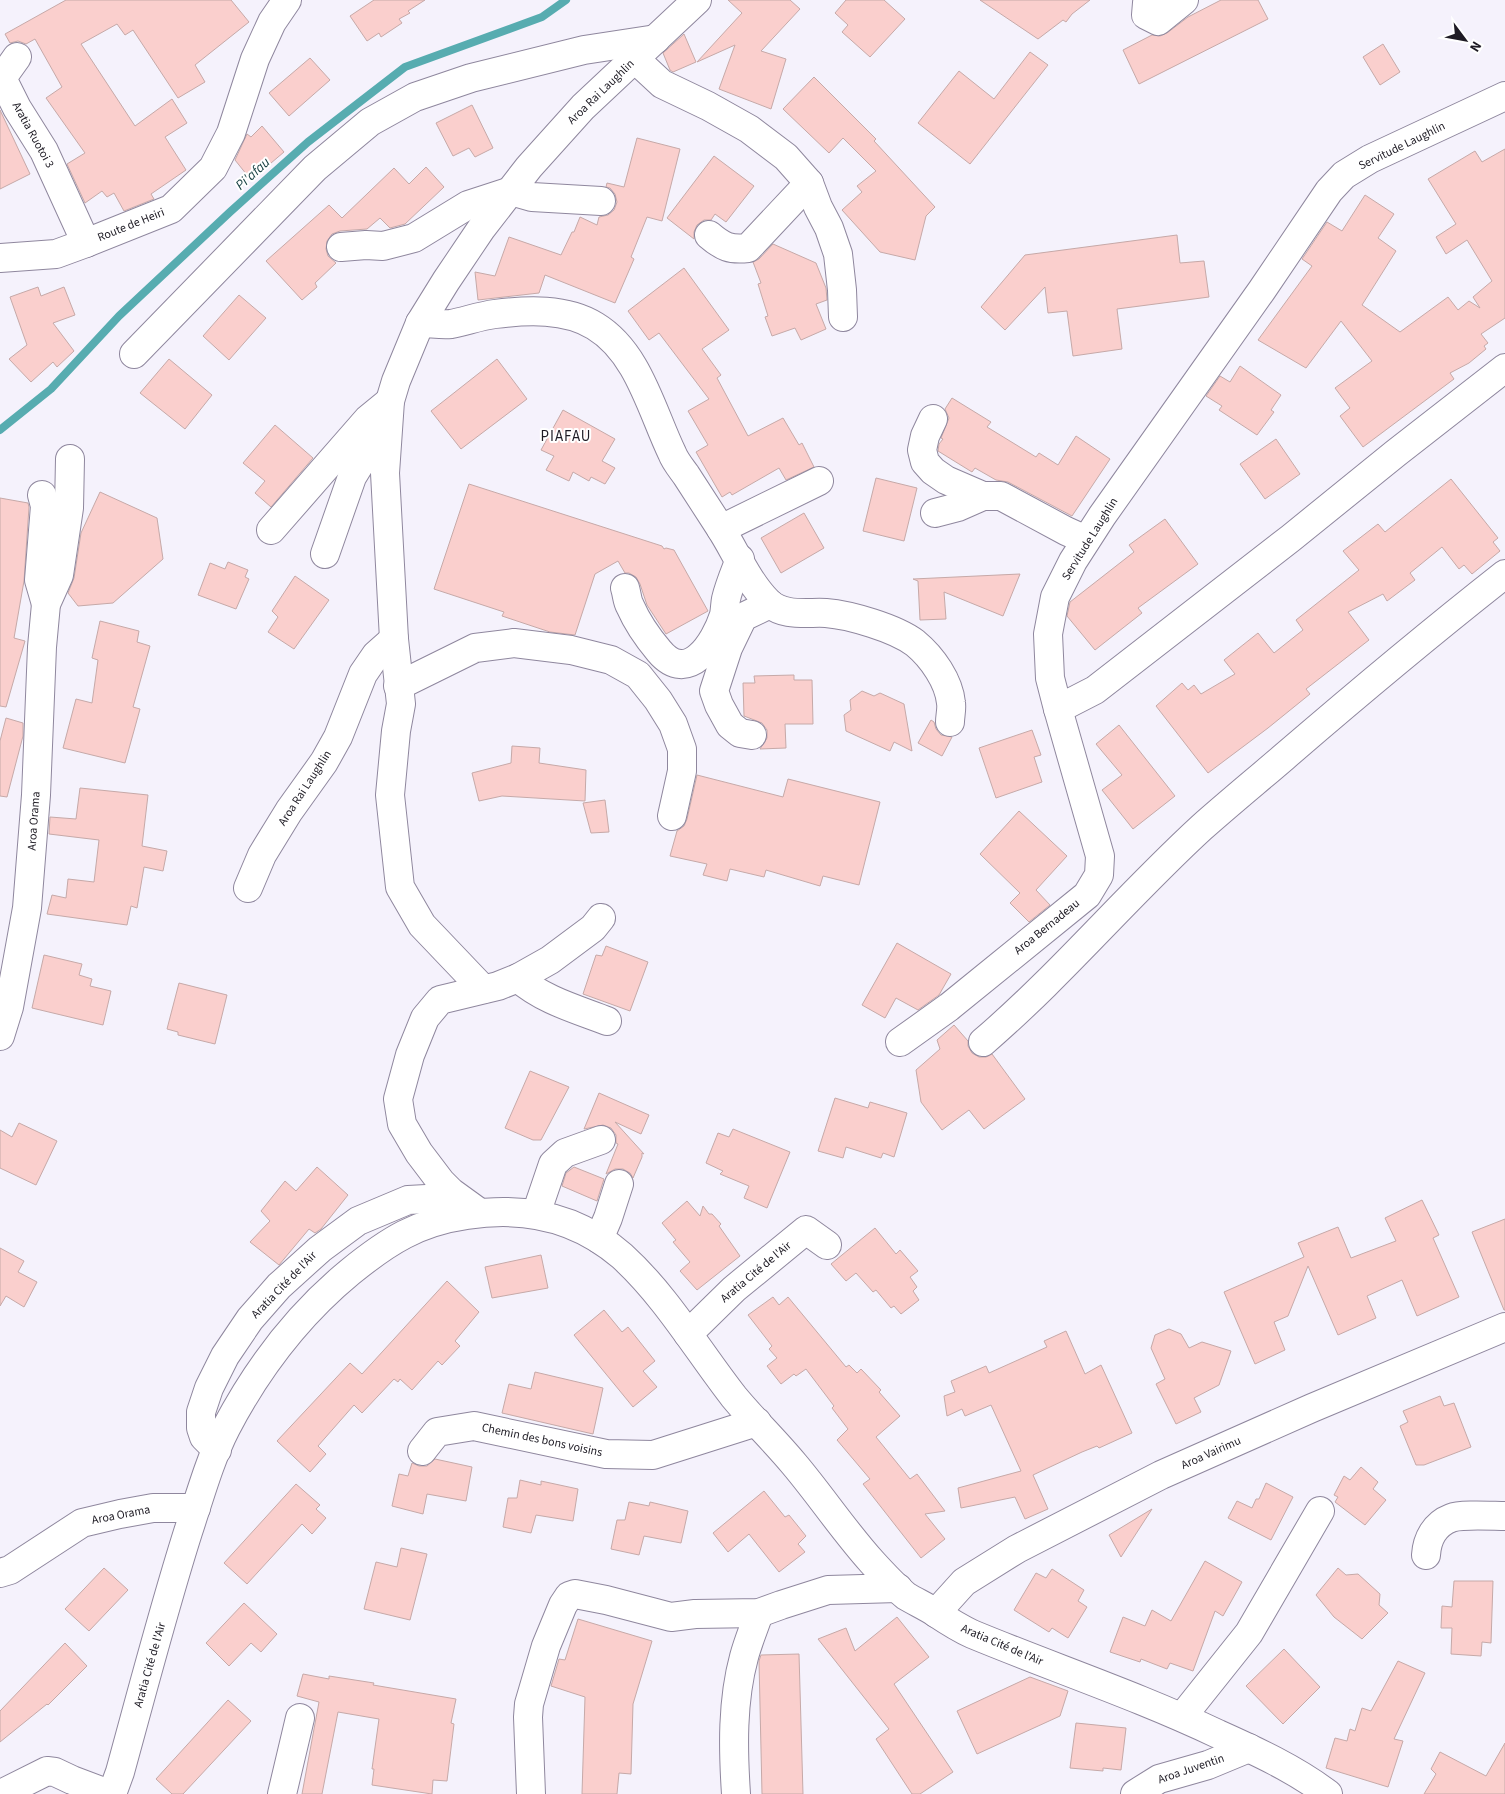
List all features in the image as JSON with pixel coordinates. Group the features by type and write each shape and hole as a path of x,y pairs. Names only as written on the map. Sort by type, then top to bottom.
{"street":[{"name":"Route de Heiri","path":"0,258 56,254 86,244 170,209 213,168 231,133 255,59 272,22 287,0"},
{"name":"Aroa Rai Laughlin","path":"483,989 422,925 400,887 390,795 399,695 385,473 389,410 396,381 420,323 480,229 583,107 697,0"},
{"path":"1154,0 1148,3 1146,15 1158,21 1184,0"},
{"path":"134,354 315,168 370,122 415,97 471,78 584,50 656,39"},
{"name":"Aratia Ruotoi 3","path":"17,57 2,78 17,108 44,151 86,244"},
{"path":"635,59 662,84 708,106 749,129 786,157 809,183 838,254 843,317"},
{"name":"Servitude Laughlin","path":"1058,709 1050,678 1048,634 1055,598 1073,561 1257,297 1328,191 1344,175 1370,159 1505,96"},
{"path":"709,235 733,250 748,248 809,183"},
{"path":"341,247 383,246 414,238 468,205 511,191 532,197 601,202"},
{"path":"420,323 449,324 494,314 539,312 570,315 594,326 614,341 631,364 650,401 672,455 740,559 758,591 770,604 782,610 806,614 826,613 857,619 885,628 914,643 934,662 947,686 951,703 950,722"},
{"path":"1058,709 1095,690 1284,544 1505,368"},
{"name":"Aroa Rai Laughlin","path":"325,554 352,477 389,410"},
{"path":"270,530 368,419 389,410"},
{"path":"933,419 925,436 922,450 925,462 933,471 946,480 983,496 1001,496 1086,540"},
{"path":"46,604 59,576 69,508 70,459"},
{"path":"721,529 819,481"},
{"path":"42,495 45,506 39,580 46,604"},
{"path":"935,513 958,507 983,496"},
{"path":"625,588 630,606 651,642 665,659 678,665 690,663 703,653 717,630 724,614 726,599 740,559"},
{"path":"982,1042 1017,1012 1201,828 1329,718 1505,574"},
{"name":"Aroa Orama","path":"0,1036 9,1006 27,908 36,795 42,647 46,604"},
{"path":"752,735 740,733 730,724 719,706 714,691 728,648 742,617 770,604"},
{"name":"Aroa Rai Laughlin","path":"248,888 262,855 289,811 324,762 338,737 363,674 376,656 394,639"},
{"path":"399,695 475,648 514,643 571,650 611,660 638,675 658,700 673,724 682,749 682,771 672,816"},
{"name":"Aroa Bernadeau","path":"900,1042 949,1007 1087,894 1099,875 1100,856 1058,709"},
{"path":"480,1213 451,1192 441,1182 402,1124 398,1099 410,1055 425,1018 440,1000 498,986 518,978 550,960 593,928 601,918"},
{"path":"518,978 542,995 607,1021"},
{"path":"536,1214 553,1164 565,1153 601,1140"},
{"path":"599,1238 619,1184"},
{"name":"Aratia Cité de l'Air","path":"217,1450 204,1438 201,1428 202,1412 209,1388 225,1356 250,1319 279,1286 320,1249 358,1221 408,1200 445,1198 480,1213"},
{"name":"Aratia Cité de l'Air","path":"1,1794 47,1771 55,1772 110,1794 196,1508 217,1450 225,1430 272,1353 329,1289 385,1245 416,1228 454,1217 508,1211 536,1214 567,1222 592,1233 623,1257 650,1287 688,1334 735,1398 795,1466 855,1543 906,1595 951,1624 972,1634 1182,1717 1249,1748 1307,1779 1328,1794"},
{"name":"Aratia Cité de l'Air","path":"688,1334 734,1289 806,1230 827,1245"},
{"name":"Aroa Vairimu","path":"936,1613 964,1582 1017,1549 1161,1474 1505,1327"},
{"name":"Chemin des bons voisins","path":"422,1450 437,1432 474,1426 606,1454 652,1455 756,1422"},
{"name":"Aroa Orama","path":"0,1573 10,1570 82,1523 153,1508 196,1508"},
{"path":"1182,1717 1249,1633 1320,1511"},
{"path":"1426,1554 1427,1544 1435,1529 1451,1518 1505,1516"},
{"path":"530,1794 529,1704 546,1646 563,1605 569,1596 575,1594 606,1600 671,1617 695,1614 759,1613 828,1590 898,1588"},
{"path":"736,1794 733,1760 735,1709 744,1658 759,1613"},
{"path":"282,1794 300,1718"},
{"name":"Aroa Juventin","path":"1136,1794 1159,1779 1208,1765 1249,1748"}],"building":[{"path":"66,0 231,0 249,22 195,65 205,82 178,98 133,30 125,35 117,24 81,44 135,126 172,99 187,123 165,137 186,170 151,194 154,199 124,211 114,193 107,197 102,191 85,203 67,164 85,153 46,98 62,87 35,39 26,44 18,41 10,43 5,34"},
{"path":"374,0 425,0 408,11 410,13 399,19 402,23 381,37 379,33 367,41 350,16"},
{"path":"728,0 790,0 800,9 761,51 786,59 771,109 719,89 735,45 697,62 742,13"},
{"path":"846,0 884,0 905,19 870,57 842,32 848,25 835,13"},
{"path":"980,0 1090,0 1072,14 1066,22 1063,20 1038,39"},
{"path":"1221,0 1258,0 1268,19 1139,84 1123,50 1152,35 1160,36 1167,33 1188,17"},
{"path":"684,34 696,62 673,72 670,70 663,53"},
{"path":"1383,44 1400,72 1380,85 1363,57"},
{"path":"1030,52 1048,65 970,164 918,123 959,71 994,99"},
{"path":"310,58 330,80 289,116 269,93"},
{"path":"814,77 876,139 874,141 935,207 926,216 915,260 880,252 842,210 862,192 857,186 876,171 843,138 829,153 783,109"},
{"path":"472,105 493,148 475,157 469,148 453,156 436,123"},
{"path":"0,110 30,174 0,189"},
{"path":"262,126 284,152 251,180 235,160 247,134 251,137"},
{"path":"637,138 680,149 662,221 647,217 631,257 634,259 615,303 545,275 539,293 478,300 475,272 495,276 509,237 561,255 580,217 597,225 599,217 608,215 614,210 617,202 615,194 610,188 606,187 607,183 624,187"},
{"path":"1505,149 1505,318 1481,334 1488,343 1484,346 1486,349 1469,363 1450,373 1454,379 1363,447 1340,416 1350,408 1335,388 1372,361 1341,321 1306,368 1258,340 1312,266 1302,259 1327,222 1342,231 1365,195 1394,214 1378,238 1396,251 1362,305 1400,332 1448,297 1458,310 1469,301 1480,308 1473,297 1492,281 1467,240 1446,254 1436,237 1456,224 1428,179 1475,151 1482,162"},
{"path":"714,156 754,186 726,222 715,214 711,220 704,220 697,225 694,239 667,218"},
{"path":"426,167 444,187 405,224 390,228 380,218 367,229 340,231 332,234 327,241 326,249 328,256 336,263 315,283 317,287 302,300 266,261 329,205 342,218 394,168 409,184"},
{"path":"1177,235 1180,263 1204,261 1209,297 1117,309 1122,349 1073,356 1067,311 1048,313 1045,287 1005,330 981,307 1025,255"},
{"path":"773,244 816,263 826,288 827,300 816,304 826,329 801,340 795,328 772,336 765,317 768,316 758,284 761,283 753,262 759,259"},
{"path":"684,268 729,330 702,349 721,375 717,378 748,436 783,418 799,445 802,443 814,467 786,480 779,468 732,495 730,492 722,497 696,452 708,445 688,411 709,399 659,333 649,340 628,311"},
{"path":"38,287 41,296 64,287 75,315 53,323 74,351 57,367 53,362 31,382 9,359 27,345 10,297"},
{"path":"239,295 266,318 229,360 203,336"},
{"path":"169,359 212,395 185,429 140,393"},
{"path":"497,359 527,399 461,449 431,411"},
{"path":"1240,366 1281,395 1271,410 1274,412 1257,435 1219,410 1222,406 1206,396 1220,376 1230,382"},
{"path":"952,398 991,422 987,427 1036,457 1039,453 1058,465 1076,436 1110,459 1072,516 1008,482 996,480 975,468 972,472 938,451 949,418 945,409"},
{"path":"563,410 615,439 602,461 615,468 605,484 591,477 589,481 573,472 569,481 546,470 554,456 541,450"},
{"path":"275,425 313,458 271,507 255,493 265,481 243,463"},
{"path":"1276,439 1300,474 1265,499 1240,464"},
{"path":"876,478 917,488 904,541 863,531"},
{"path":"1451,479 1498,538 1493,542 1500,551 1472,574 1464,565 1459,569 1442,547 1410,573 1415,580 1387,601 1383,594 1348,612 1369,640 1306,689 1310,694 1208,773 1156,706 1182,683 1188,690 1194,685 1201,694 1235,674 1224,660 1258,633 1274,653 1303,630 1296,620 1359,570 1343,551 1378,524 1385,532"},
{"path":"469,484 662,546 664,549 674,550 708,611 666,634 647,605 636,577 625,573 618,561 595,574 575,635 550,632 502,616 504,612 434,589"},
{"path":"100,492 157,518 163,559 113,603 78,606 68,593 74,578 81,533"},
{"path":"0,498 28,503 29,507 24,581 14,638 25,641 6,707 0,706"},
{"path":"804,513 824,548 781,573 761,538"},
{"path":"1165,519 1198,564 1138,608 1142,613 1095,650 1067,616 1070,602 1134,552 1129,545"},
{"path":"228,562 248,570 245,577 249,579 236,609 198,595 210,563 225,569"},
{"path":"1020,574 1003,616 944,592 946,619 920,620 918,581 913,579"},
{"path":"295,576 329,600 294,649 268,632 278,617 272,611"},
{"path":"100,621 139,631 137,642 150,646 133,707 140,709 125,763 63,748 76,699 92,703 98,660 92,658"},
{"path":"794,675 794,680 812,680 813,724 785,724 786,748 760,749 767,738 767,730 762,723 744,716 743,683 755,683 754,676"},
{"path":"862,691 874,696 880,693 904,704 912,751 894,742 890,751 846,731 844,715 851,710 850,700"},
{"path":"6,718 23,723 23,736 7,797 0,796 0,741"},
{"path":"931,720 941,735 952,737 942,756 918,743"},
{"path":"1119,725 1175,796 1133,829 1102,790 1122,775 1096,744"},
{"path":"1032,730 1041,755 1034,757 1042,782 996,798 979,748"},
{"path":"512,746 540,748 539,763 586,770 585,801 502,796 479,801 472,773 511,763"},
{"path":"697,775 783,797 788,779 880,802 859,885 823,876 820,886 766,870 764,877 730,869 727,881 703,875 707,864 670,856 677,831 684,826 687,819"},
{"path":"80,788 148,795 142,846 167,851 163,871 144,867 137,908 131,906 127,925 47,914 52,895 66,898 68,879 94,882 99,840 49,834 50,817 76,819"},
{"path":"605,800 609,832 591,833 583,803"},
{"path":"1019,811 1067,856 1036,890 1050,905 1029,922 1010,903 1020,893 980,854"},
{"path":"897,943 951,974 939,995 918,1010 896,998 885,1018 862,1005"},
{"path":"606,946 648,962 630,1011 583,994 596,955 602,956"},
{"path":"44,955 82,964 79,975 92,979 90,986 111,991 103,1025 32,1008"},
{"path":"179,983 227,995 215,1044 178,1035 178,1032 167,1029"},
{"path":"954,1025 968,1041 968,1046 972,1053 979,1057 986,1057 992,1054 1025,1099 984,1129 969,1110 942,1130 921,1102 916,1070 940,1049 937,1040"},
{"path":"530,1071 569,1087 541,1140 533,1140 505,1128"},
{"path":"599,1093 649,1115 641,1134 615,1122 644,1154 642,1153 633,1178 630,1173 623,1169 615,1169 606,1174 618,1144 616,1143 616,1135 611,1128 603,1125 584,1129"},
{"path":"835,1098 868,1108 870,1102 907,1113 894,1157 883,1153 881,1158 846,1147 843,1158 818,1151"},
{"path":"19,1123 57,1141 36,1185 0,1168 0,1130 12,1137"},
{"path":"733,1129 790,1152 767,1208 744,1198 749,1186 720,1174 723,1171 706,1163 718,1133 729,1137"},
{"path":"317,1167 348,1195 321,1229 315,1233 309,1229 279,1265 250,1242 270,1221 261,1211 285,1181 296,1191"},
{"path":"574,1167 604,1179 597,1201 562,1186 566,1173"},
{"path":"1422,1200 1439,1235 1433,1238 1459,1297 1417,1316 1402,1280 1367,1296 1376,1318 1338,1335 1308,1266 1288,1316 1274,1322 1285,1350 1255,1364 1224,1292 1304,1257 1298,1243 1338,1227 1351,1258 1396,1241 1385,1218"},
{"path":"687,1201 700,1216 703,1206 709,1214 712,1214 721,1224 719,1226 740,1256 697,1290 680,1271 690,1262 673,1242 676,1240 662,1223"},
{"path":"1505,1219 1505,1310 1504,1310 1472,1232"},
{"path":"875,1228 896,1254 900,1250 918,1271 910,1277 917,1287 913,1291 919,1300 901,1314 894,1306 891,1308 876,1290 873,1292 856,1273 846,1281 831,1264"},
{"path":"0,1248 24,1261 18,1272 37,1282 24,1307 6,1296 0,1306"},
{"path":"541,1255 548,1288 492,1298 485,1267"},
{"path":"447,1281 479,1312 455,1341 460,1346 442,1365 438,1361 412,1390 400,1379 398,1382 394,1379 362,1413 354,1405 318,1446 326,1454 310,1472 277,1441 350,1363 362,1374"},
{"path":"773,1297 779,1305 788,1297 846,1367 849,1365 857,1373 861,1369 881,1390 879,1392 900,1416 876,1437 910,1479 917,1474 945,1511 925,1514 945,1539 921,1558 863,1484 870,1479 837,1440 848,1429 832,1408 834,1406 806,1369 796,1376 794,1374 781,1384 767,1366 777,1358 769,1349 772,1346 748,1315"},
{"path":"604,1310 622,1332 628,1327 655,1361 643,1371 657,1387 633,1407 574,1335"},
{"path":"1169,1329 1181,1334 1189,1348 1202,1342 1231,1351 1219,1385 1194,1398 1201,1412 1176,1424 1156,1384 1165,1379 1151,1348 1155,1335"},
{"path":"1066,1331 1085,1374 1101,1365 1132,1433 1099,1448 1097,1446 1082,1452 1033,1475 1048,1509 1025,1519 1015,1497 961,1508 958,1488 1021,1471 991,1405 965,1416 962,1409 947,1416 944,1396 955,1392 951,1381 986,1366 989,1373 1047,1347 1044,1341"},
{"path":"535,1372 603,1388 593,1434 502,1413 509,1384 531,1389"},
{"path":"1440,1396 1444,1406 1454,1403 1471,1447 1424,1465 1416,1465 1400,1426 1408,1422 1403,1411"},
{"path":"435,1459 472,1467 466,1501 427,1494 423,1514 392,1506 399,1474 408,1476 412,1463 419,1466 427,1466"},
{"path":"1361,1467 1378,1482 1373,1489 1386,1500 1365,1525 1335,1502 1338,1497 1334,1495 1344,1476 1350,1480"},
{"path":"520,1480 541,1485 541,1481 578,1489 573,1521 536,1515 531,1533 503,1527 508,1498 517,1498"},
{"path":"1266,1483 1293,1497 1271,1540 1228,1518 1237,1501 1252,1508 1256,1499 1259,1499"},
{"path":"296,1484 320,1505 316,1509 326,1518 312,1534 302,1524 247,1584 224,1563"},
{"path":"764,1491 785,1517 789,1515 806,1536 798,1544 805,1552 779,1572 749,1534 728,1552 713,1533"},
{"path":"629,1502 649,1506 650,1502 688,1511 681,1543 644,1536 639,1555 611,1549 617,1520 625,1520"},
{"path":"1152,1509 1121,1557 1109,1535"},
{"path":"401,1548 427,1554 410,1620 364,1609 376,1562 397,1567"},
{"path":"1205,1561 1242,1582 1223,1616 1215,1611 1193,1671 1170,1663 1167,1669 1141,1659 1140,1662 1110,1652 1123,1617 1145,1626 1152,1610 1171,1621"},
{"path":"104,1568 128,1590 89,1631 65,1609"},
{"path":"1338,1568 1346,1575 1358,1574 1380,1594 1379,1605 1388,1613 1362,1639 1334,1617 1316,1595"},
{"path":"1052,1569 1084,1590 1078,1601 1087,1607 1068,1638 1052,1628 1049,1632 1014,1610 1036,1573 1046,1578"},
{"path":"1454,1581 1493,1581 1491,1643 1482,1642 1481,1656 1451,1654 1452,1628 1441,1628 1442,1606 1452,1607"},
{"path":"244,1603 277,1634 261,1652 251,1643 229,1666 206,1643"},
{"path":"897,1617 929,1657 894,1684 953,1772 920,1794 912,1794 876,1739 889,1729 818,1639 846,1628 855,1651"},
{"path":"578,1619 652,1641 633,1704 631,1774 619,1773 617,1794 582,1794 585,1697 551,1686 559,1659 565,1660"},
{"path":"65,1643 87,1666 48,1705 0,1742 0,1711"},
{"path":"1284,1649 1320,1687 1283,1724 1246,1686"},
{"path":"799,1654 803,1794 762,1794 759,1661 761,1655"},
{"path":"1398,1661 1425,1673 1394,1739 1403,1741 1388,1787 1326,1768 1335,1738 1347,1741 1350,1729 1355,1731 1362,1708 1371,1711"},
{"path":"303,1674 329,1679 329,1676 374,1683 373,1685 456,1699 451,1723 454,1724 447,1781 433,1780 432,1794 372,1785 374,1769 372,1769 379,1719 338,1712 322,1794 302,1794 319,1702 297,1696"},
{"path":"1030,1677 1068,1691 1060,1716 977,1754 957,1711"},
{"path":"228,1700 251,1721 183,1794 172,1794 156,1779"},
{"path":"1076,1723 1126,1728 1121,1770 1103,1768 1103,1771 1070,1768"},
{"path":"1505,1743 1505,1794 1424,1794 1436,1774 1431,1769 1440,1752 1486,1776"}],"waterway":[{"name":"Pi'afau","path":"0,430 51,389 119,316 308,142 405,67 542,17 566,0"}],"district":[{"name":"PIAFAU","path":"566,436"}]}
